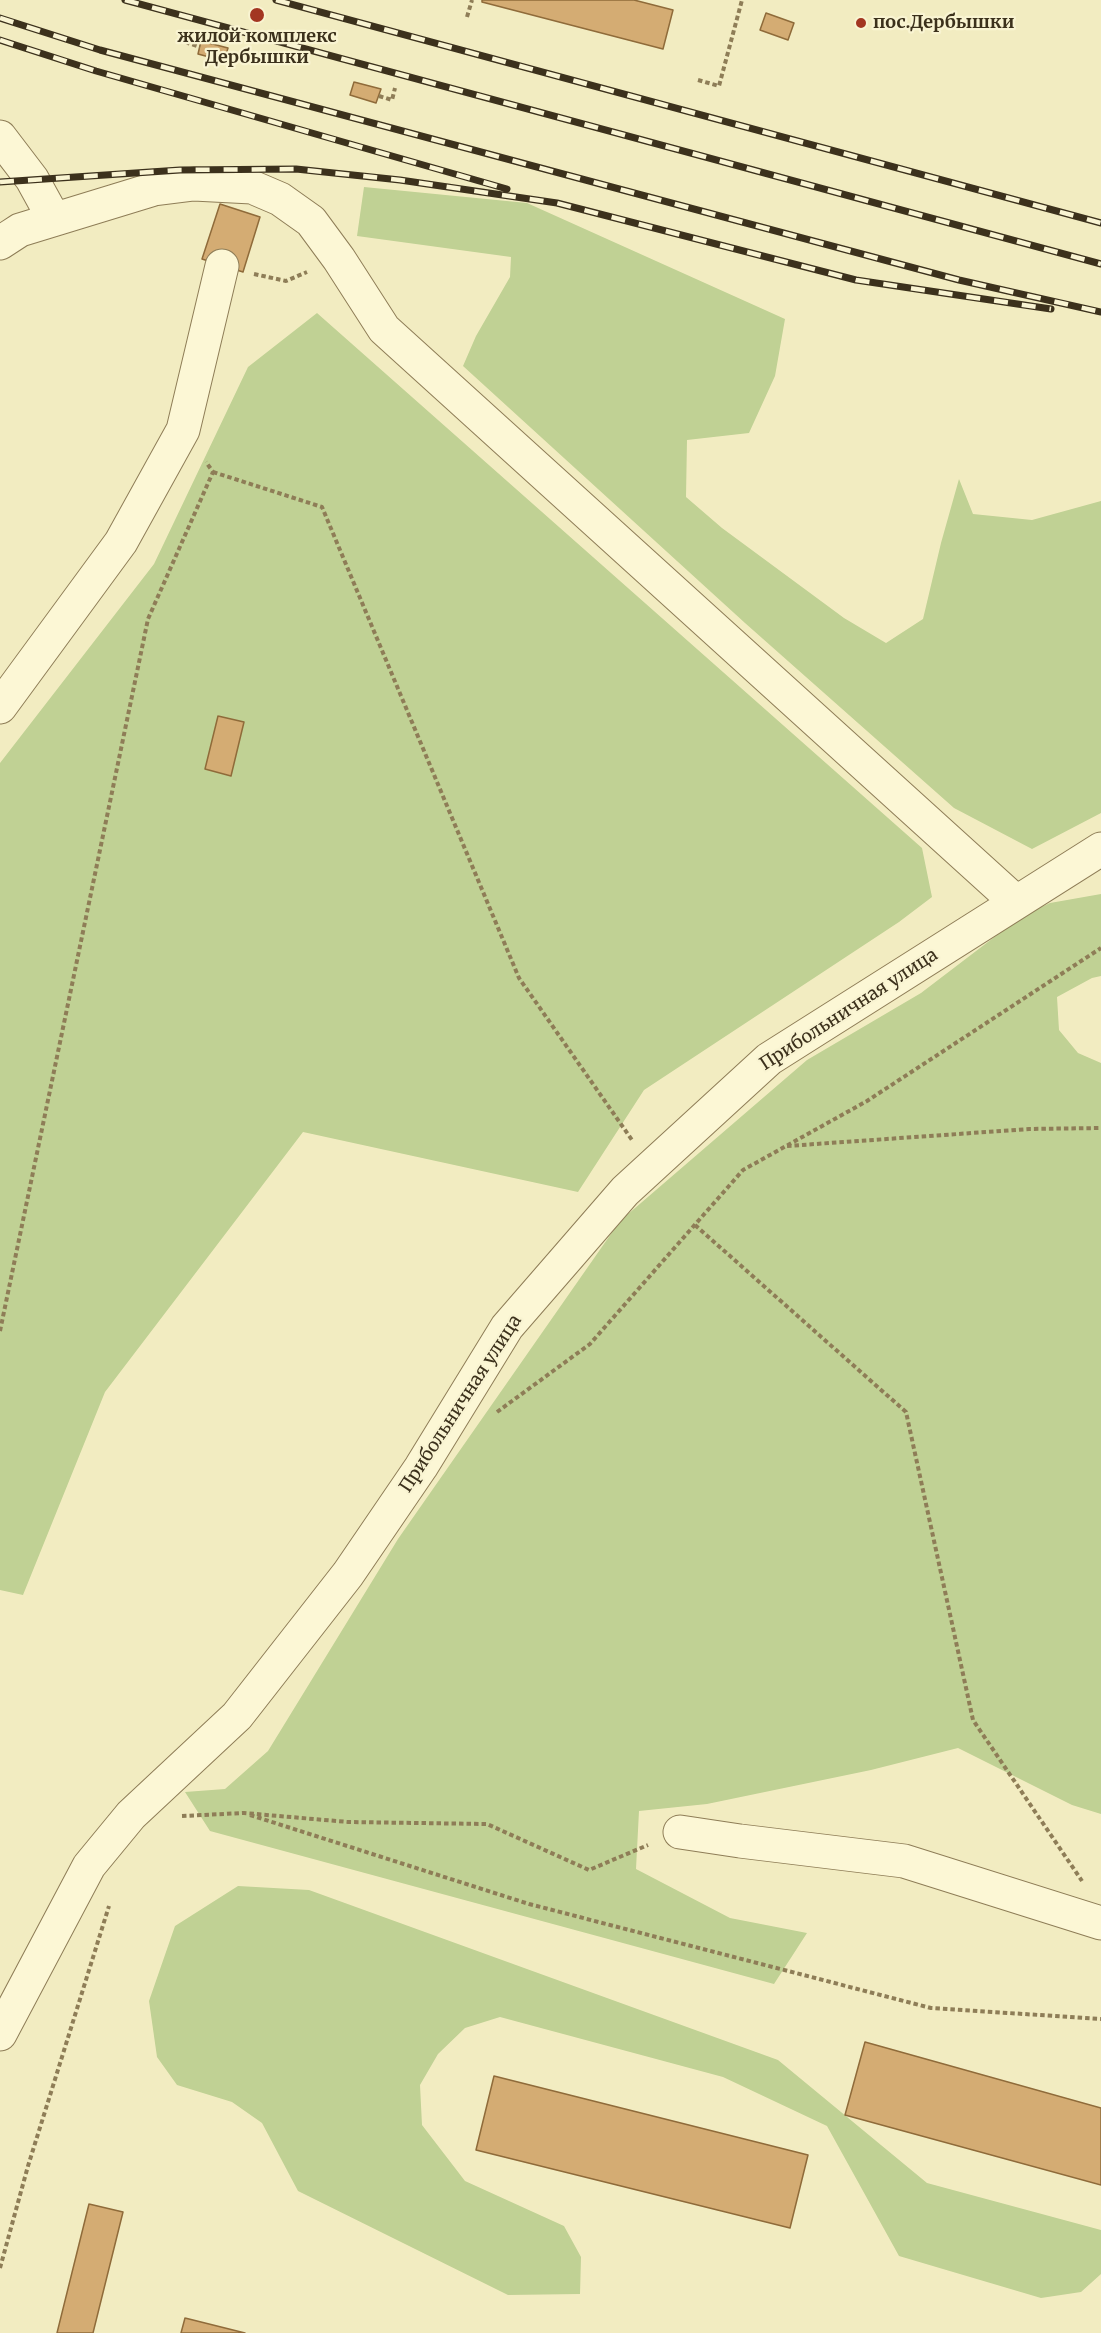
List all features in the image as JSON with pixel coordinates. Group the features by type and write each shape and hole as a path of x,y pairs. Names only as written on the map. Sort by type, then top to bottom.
{"street":[{"path":"0,137 32,179 54,219"},
{"path":"0,243 20,230 154,189 194,184 252,187 280,199 311,221 384,329 1016,902"},
{"path":"0,707 122,542 183,430 222,266"},
{"name":"Прибольничная улица","path":"0,2034 89,1866 131,1815 237,1716 348,1574 421,1467 507,1327 626,1191 769,1059 1101,849"},
{"path":"680,1832 740,1842 904,1861 1101,1923"}],"path":[{"path":"467,17 472,0"},
{"path":"698,80 719,86 742,0"},
{"path":"191,33 188,43 200,47"},
{"path":"378,96 392,100 395,88"},
{"path":"222,266 286,281 339,260"},
{"path":"183,430 213,471 322,507 519,978 651,1168"},
{"path":"0,1331 148,619 213,471"},
{"path":"496,1412 590,1344 743,1170 867,1101 1101,948"},
{"path":"785,1146 1029,1129 1101,1128"},
{"path":"695,1225 906,1412 973,1720 1088,1889"},
{"path":"244,1813 529,1904 931,2008 1101,2019"},
{"path":"179,1816 244,1813 348,1822 487,1824 590,1870 680,1832"},
{"path":"0,2268 28,2166 111,1900"}],"green space":[{"path":"364,187 527,203 785,319 775,376 749,433 687,440 686,497 722,528 844,618 886,643 923,619 959,479 973,514 1032,520 1101,501 1101,813 1032,849 954,808 745,623 463,366 476,336 510,277 511,257 357,236"},
{"path":"317,313 922,848 932,897 899,922 644,1090 578,1192 303,1132 105,1392 23,1595 0,1590 0,763 154,564 248,367"},
{"path":"1101,894 1101,976 1092,978 1057,997 1059,1030 1078,1053 1101,1063 1101,1814 1072,1805 958,1748 871,1770 707,1804 639,1811 636,1869 730,1918 807,1933 774,1984 210,1831 185,1792 225,1789 268,1751 398,1539 620,1221 807,1060 921,993 1022,916 1050,903"},
{"path":"238,1886 309,1890 778,2060 927,2183 1101,2230 1101,2274 1081,2292 1041,2298 899,2256 827,2126 723,2077 500,2017 465,2028 438,2054 420,2085 422,2125 465,2181 564,2226 581,2257 580,2294 508,2295 298,2191 262,2123 232,2102 177,2085 157,2057 149,2001 175,1926"}],"building":[{"path":"482,0 634,0 673,10 663,49 482,2"},
{"path":"766,13 794,23 788,40 760,30"},
{"path":"201,41 228,48 224,61 198,54"},
{"path":"354,82 381,89 376,103 350,95"},
{"path":"220,204 260,217 243,272 202,259"},
{"path":"218,716 244,722 231,776 205,769"},
{"path":"865,2042 1101,2108 1101,2185 845,2115"},
{"path":"494,2076 808,2155 790,2228 476,2150"},
{"path":"89,2204 123,2212 93,2333 57,2333"},
{"path":"185,2318 245,2333 181,2333"}],"railway":[{"path":"125,0 1101,264"},
{"path":"276,0 1101,223"},
{"path":"0,18 100,50 959,280 1101,312"},
{"path":"0,40 96,71 507,189"},
{"path":"0,182 180,170 296,169 400,180 557,203 856,280 1051,309"}],"place":[{"name":"жилой комплекс Дербышки","path":"257,15"},
{"name":"пос.Дербышки","path":"861,23"}]}
